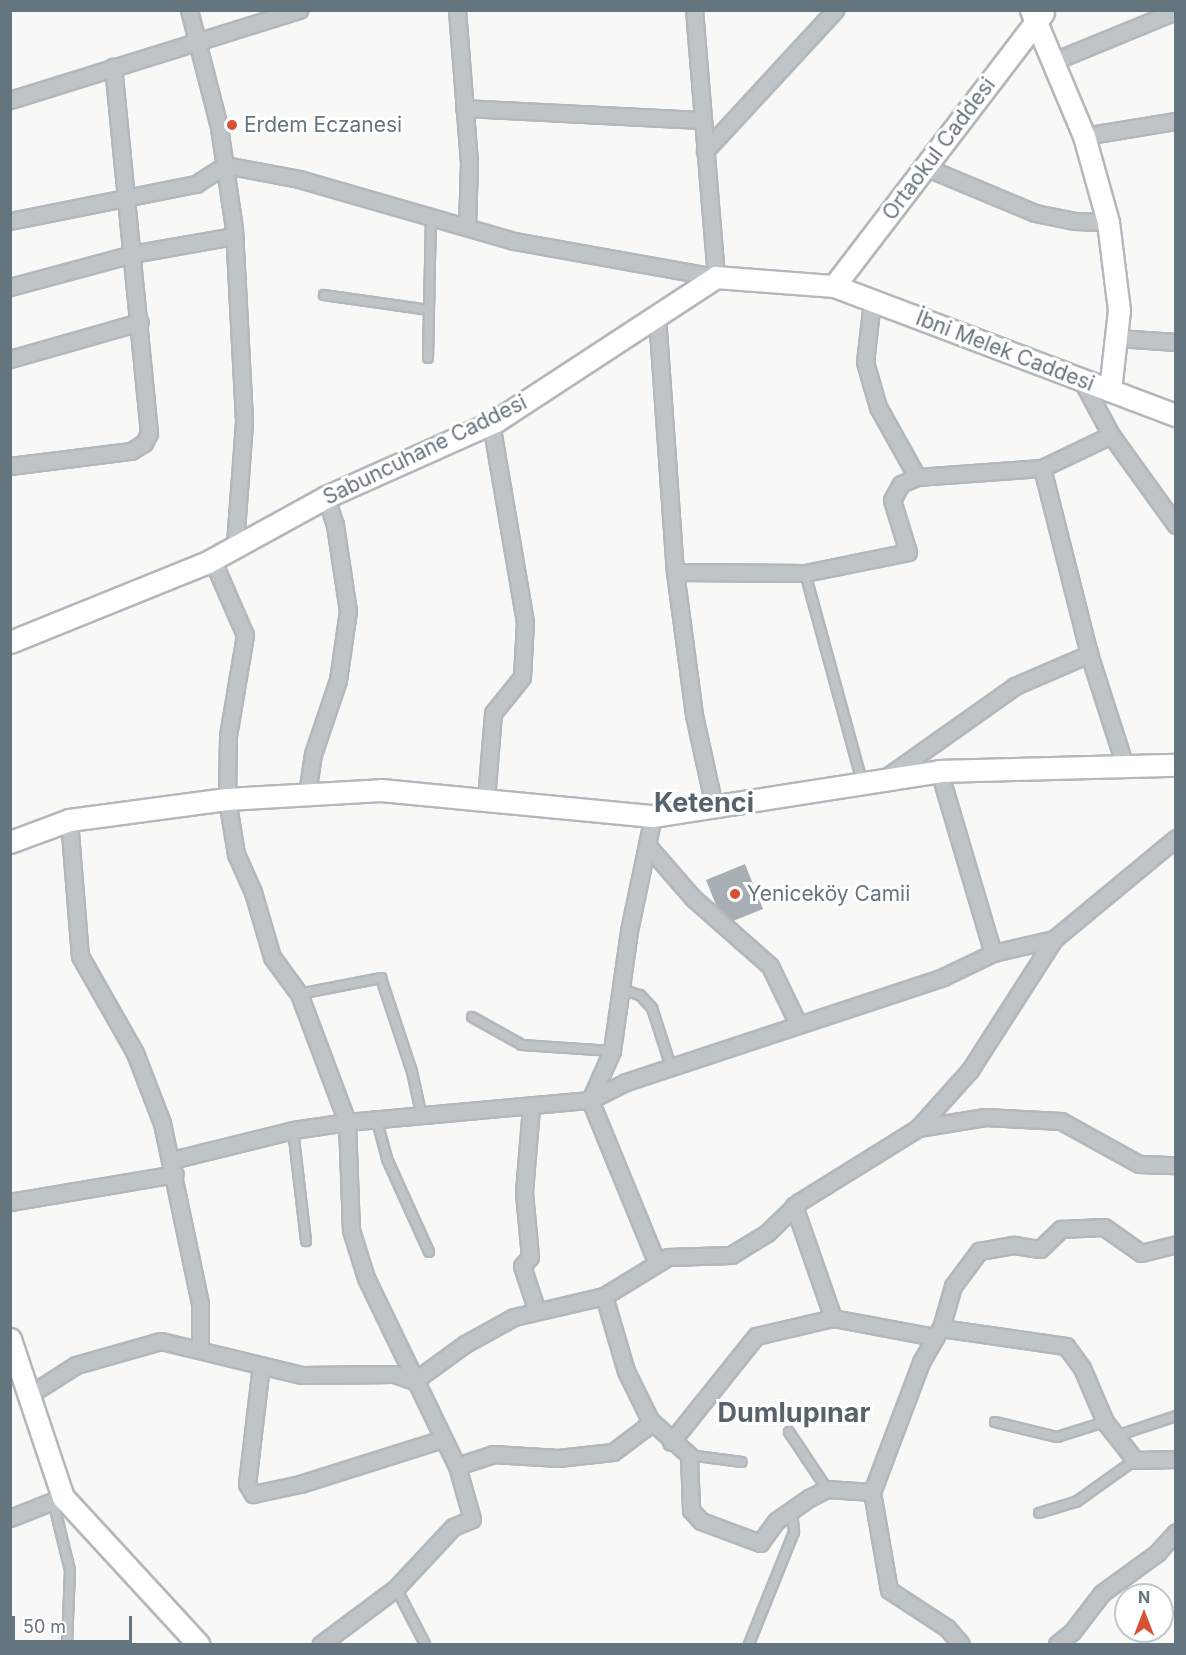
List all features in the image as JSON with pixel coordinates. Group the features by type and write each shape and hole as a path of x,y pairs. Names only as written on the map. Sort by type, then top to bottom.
{"street":[{"path":"189,10 225,165 234,236 243,422 235,545"},
{"path":"10,100 299,10"},
{"path":"457,10 469,163 467,227"},
{"path":"694,10 716,277"},
{"path":"705,151 835,10"},
{"path":"1054,61 1176,11"},
{"path":"1037,14 1084,135 1108,222 1119,310 1110,390"},
{"name":"Ortaokul Caddesi","path":"834,286 1037,14"},
{"path":"10,466 131,452 144,443 149,428 140,322 125,201 114,67"},
{"path":"464,108 703,120"},
{"path":"1084,135 1176,121"},
{"path":"10,221 125,201 196,184 225,165 298,178 514,241 716,277 834,286"},
{"path":"925,167 1035,213 1075,221 1108,222"},
{"path":"10,287 132,254 234,236"},
{"name":"Sabuncuhane Caddesi","path":"10,642 212,559 326,497 491,424 716,277"},
{"name":"İbni Melek Caddesi","path":"834,286 1176,415"},
{"path":"872,301 865,362 878,407 917,477"},
{"path":"657,316 675,572 694,715 714,806"},
{"path":"10,359 140,322"},
{"path":"1117,338 1176,342"},
{"path":"1081,379 1111,435 1176,525"},
{"path":"486,800 493,713 522,676 525,622 491,424"},
{"path":"675,572 805,573 908,552 892,500 901,484 917,477 1042,468 1111,435"},
{"path":"1042,468 1089,654 1125,766"},
{"path":"307,794 313,754 338,680 348,611 335,525 326,497"},
{"path":"212,559 245,635 228,736 227,799 236,854 253,892 272,957 299,994 347,1122 351,1230 366,1278 457,1466 472,1520 453,1527 396,1588 321,1644"},
{"path":"884,778 1015,686 1089,654"},
{"path":"10,842 69,820 227,799 381,790 653,816 939,771 1176,765"},
{"path":"939,771 993,953"},
{"path":"653,816 612,1051 591,1100 657,1263"},
{"path":"69,820 80,956 135,1053 174,1167 189,1260 200,1303 200,1350"},
{"path":"414,1381 465,1344 514,1317 604,1296 668,1257 731,1255 767,1233 794,1206 918,1128 970,1070 1054,939 1176,838"},
{"path":"647,845 693,898 770,966 798,1024"},
{"path":"10,1202 174,1167 293,1130 347,1122 591,1100 671,1067 943,977 993,953 1054,939"},
{"path":"531,1107 524,1193 530,1257 522,1266 537,1311"},
{"path":"918,1128 985,1117 1061,1121 1139,1164 1176,1166"},
{"path":"794,1206 833,1318"},
{"path":"961,1644 947,1628 889,1590 872,1492 921,1362 938,1333 953,1286 980,1251 1014,1245 1040,1249 1061,1228 1104,1227 1141,1253 1176,1244"},
{"path":"604,1296 626,1371 650,1420 671,1442 689,1455 689,1501 701,1521 760,1543 792,1509 827,1489 872,1492"},
{"path":"671,1442 756,1336 833,1318 938,1333 1066,1347 1082,1368 1105,1422 1135,1460 1176,1459"},
{"path":"10,1339 29,1395 58,1499 198,1644"},
{"path":"29,1395 76,1365 161,1341 302,1376 394,1374 414,1381"},
{"path":"261,1365 247,1484 253,1494 300,1484 443,1439"},
{"path":"457,1466 493,1454 558,1458 613,1452 644,1429 650,1420"},
{"path":"10,1518 58,1499"},
{"path":"1058,1644 1072,1632 1102,1593 1157,1553 1176,1532"}],"lane":[{"path":"428,358 431,217"},
{"path":"324,295 429,310"},
{"path":"805,573 862,782"},
{"path":"299,994 381,978 412,1072 422,1117"},
{"path":"621,989 640,995 652,1008 671,1067"},
{"path":"472,1017 522,1045 612,1051"},
{"path":"377,1121 387,1159 429,1252"},
{"path":"293,1130 306,1241"},
{"path":"1116,1436 1176,1416"},
{"path":"995,1422 1057,1437 1105,1422"},
{"path":"789,1432 816,1467 827,1489"},
{"path":"689,1455 742,1462"},
{"path":"1039,1513 1076,1502 1135,1460"},
{"path":"58,1499 70,1570 67,1644"},
{"path":"749,1644 794,1532 792,1509"},
{"path":"396,1588 425,1644"}],"building":[{"name":"Yeniceköy Camii","path":"745,864 763,909 733,921 716,905 706,880"}],"place":[{"name":"Erdem Eczanesi","path":"232,125"},
{"name":"Yeniceköy Camii","path":"735,894"}],"district":[{"name":"Ketenci","path":"704,803"},
{"name":"Dumlupınar","path":"794,1413"}]}
